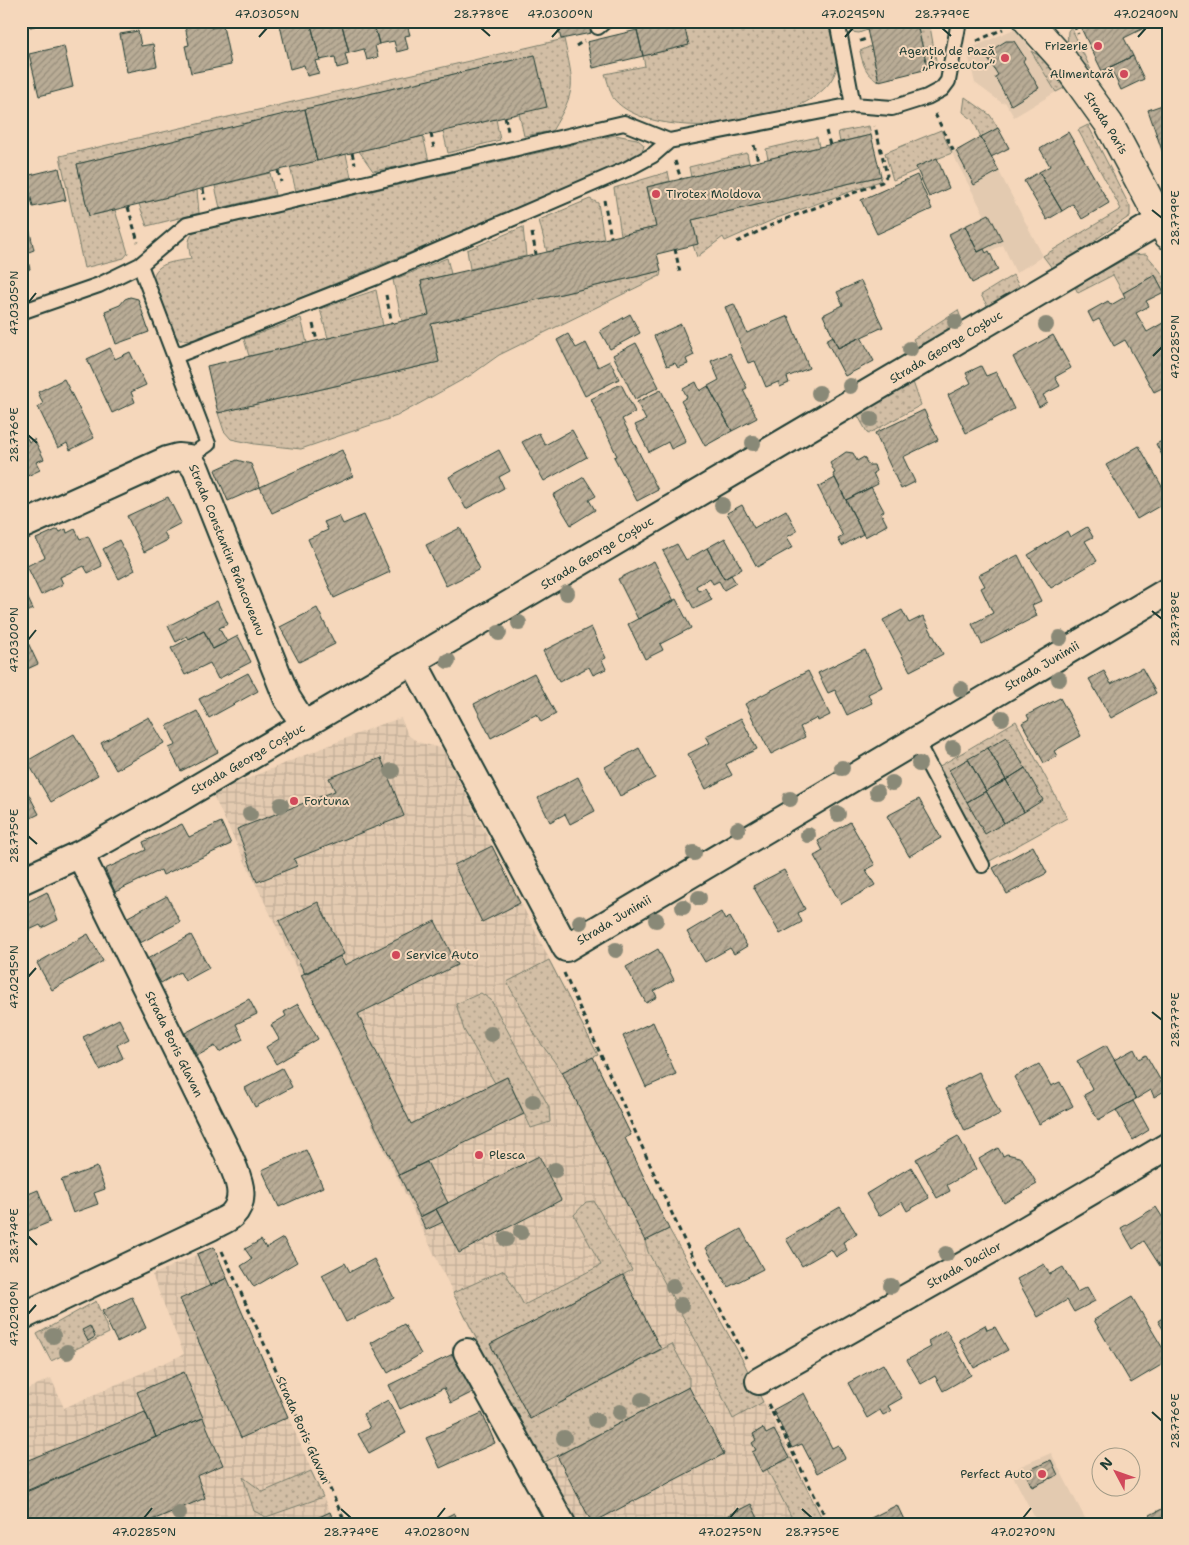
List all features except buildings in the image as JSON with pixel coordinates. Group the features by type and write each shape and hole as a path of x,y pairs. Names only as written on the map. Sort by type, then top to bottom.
{"street":[{"name":"Strada Paris","path":"1016,25 1068,66 1109,124 1165,224"},
{"name":"Strada George Coșbuc","path":"21,881 80,854 175,802 412,661 1165,224"},
{"name":"Strada Constantin Brâncoveanu","path":"21,526 167,460 178,457 188,458 196,469 287,698 305,726"},
{"name":"Strada Junimii","path":"412,661 566,948 1168,592"},
{"name":"Strada Boris Glavan","path":"21,1317 211,1227 232,1215 240,1195 240,1183 223,1143 80,854"},
{"name":"Strada Dacilor","path":"759,1381 996,1247 1168,1146"},
{"path":"468,1352 562,1524"}],"lane":[{"path":"837,21 853,105"},
{"path":"176,356 382,274 601,180 653,155 669,141 853,105 869,104 892,108 926,97 942,89 948,80 959,21"},
{"path":"21,312 99,285 143,262 187,225 624,123 669,141"},
{"path":"143,262 208,444 188,458"},
{"path":"916,741 982,865"}],"path":[{"path":"21,28 54,21"},
{"path":"953,51 1016,25"},
{"path":"926,97 954,152"},
{"path":"737,242 778,222 882,182 888,175 869,104"},
{"path":"601,180 610,237"},
{"path":"128,206 143,262"},
{"path":"675,249 680,273"},
{"path":"382,274 392,324"},
{"path":"566,948 562,969 683,1238 759,1381 771,1410 829,1524"},
{"name":"Strada Boris Glavan","path":"211,1227 346,1524"}],"shaded area":[{"path":"683,21 827,21 835,53 836,70 823,90 799,105 768,117 732,124 696,125 662,122 633,113 614,99 605,74 645,66 643,56 688,45"},
{"path":"848,21 865,21 867,30 859,33 851,32"},
{"path":"916,21 929,21 937,66 928,69"},
{"path":"1071,27 1091,70 1067,48 1068,31"},
{"path":"1014,29 1024,39 1056,92 1014,117 1005,102 1002,103 975,83 967,50"},
{"path":"564,39 570,67 571,87 566,106 552,131 524,136 519,113 535,55 77,164 89,216 115,210 128,253 124,258 84,268 60,156"},
{"path":"871,46 879,81 868,73 861,56 860,51"},
{"path":"1031,51 1045,59 1064,88 1056,92"},
{"path":"965,97 990,115 998,128 981,137 973,120 963,112"},
{"path":"496,119 500,140 448,153 443,131"},
{"path":"1088,125 1130,207 1130,216 1095,240 1096,245 1052,268 1043,256 1121,209 1078,130"},
{"path":"869,126 871,135 840,142 838,132"},
{"path":"941,130 952,153 916,167 917,170 893,180 885,153"},
{"path":"615,135 637,139 644,145 634,160 201,339 180,340 175,336 153,283 156,271 160,267 171,262 191,259 189,241 194,232"},
{"path":"423,136 429,161 373,171 359,151"},
{"path":"817,137 819,147 768,159 766,149"},
{"path":"981,137 1043,256 1016,273 1003,245 986,253 984,249 978,252 985,216 952,153"},
{"path":"747,153 749,163 691,177 689,167"},
{"path":"346,154 351,177 296,191 290,167"},
{"path":"668,172 670,181 647,187 656,227 621,235 614,188"},
{"path":"270,173 275,195 220,208 215,186"},
{"path":"881,176 880,181 777,218 725,241 723,237 697,257 693,245 698,244 692,220"},
{"path":"197,190 199,213 147,226 139,204"},
{"path":"590,199 598,203 604,239 547,252 539,220"},
{"path":"523,227 526,256 470,269 467,250"},
{"path":"1146,254 1166,280 1168,290 1164,292 1155,275 1123,293 1113,275 1078,293 1075,287 1132,255"},
{"path":"447,258 451,274 421,281 429,315 402,321 393,280"},
{"path":"661,271 660,276 499,355 471,375 397,416 301,449 255,444 231,439 224,431 218,413 439,362 431,324"},
{"path":"1013,275 1020,288 988,307 981,295"},
{"path":"376,290 383,326 328,338 320,309"},
{"path":"958,310 962,321 917,347 913,339"},
{"path":"301,318 307,343 249,356 244,339"},
{"path":"913,382 921,405 868,434 857,414"},
{"path":"401,718 408,735 418,742 443,749 598,1055 594,1057 631,1135 625,1138 669,1229 741,1357 825,1524 572,1524 479,1347 212,793 379,725"},
{"path":"1016,721 1067,818 988,862 938,767"},
{"path":"549,960 598,1055 562,1072 537,1038 507,982"},
{"path":"481,993 491,1000 549,1107 550,1122 531,1128 507,1077 495,1083 464,1030 456,1004"},
{"path":"594,1201 632,1270 491,1344 530,1419 672,1344 689,1376 689,1387 541,1464 453,1293 504,1270 524,1305 601,1265 574,1215 586,1202"},
{"path":"669,1229 741,1357 763,1402 733,1419 695,1339 648,1252 645,1241"},
{"path":"214,1247 335,1524 21,1524 21,1392 51,1378 64,1408 184,1354 152,1275"},
{"path":"96,1301 109,1333 51,1361 37,1334"},
{"path":"1051,1453 1088,1524 1038,1524 1012,1474 1021,1466"},
{"path":"791,1458 825,1524 795,1524 767,1469"},
{"path":"311,1471 323,1497 266,1517 254,1511 243,1477 263,1492"}],"place":[{"name":"Frizerie","path":"1098,46"},
{"name":"Agenția de Pază „Prosecutor”","path":"1005,58"},
{"name":"Alimentară","path":"1124,74"},
{"name":"Tirotex Moldova","path":"656,194"},
{"name":"Fortuna","path":"294,801"},
{"name":"Service Auto","path":"396,955"},
{"name":"Plesca","path":"479,1155"},
{"name":"Perfect Auto","path":"1042,1474"}]}
